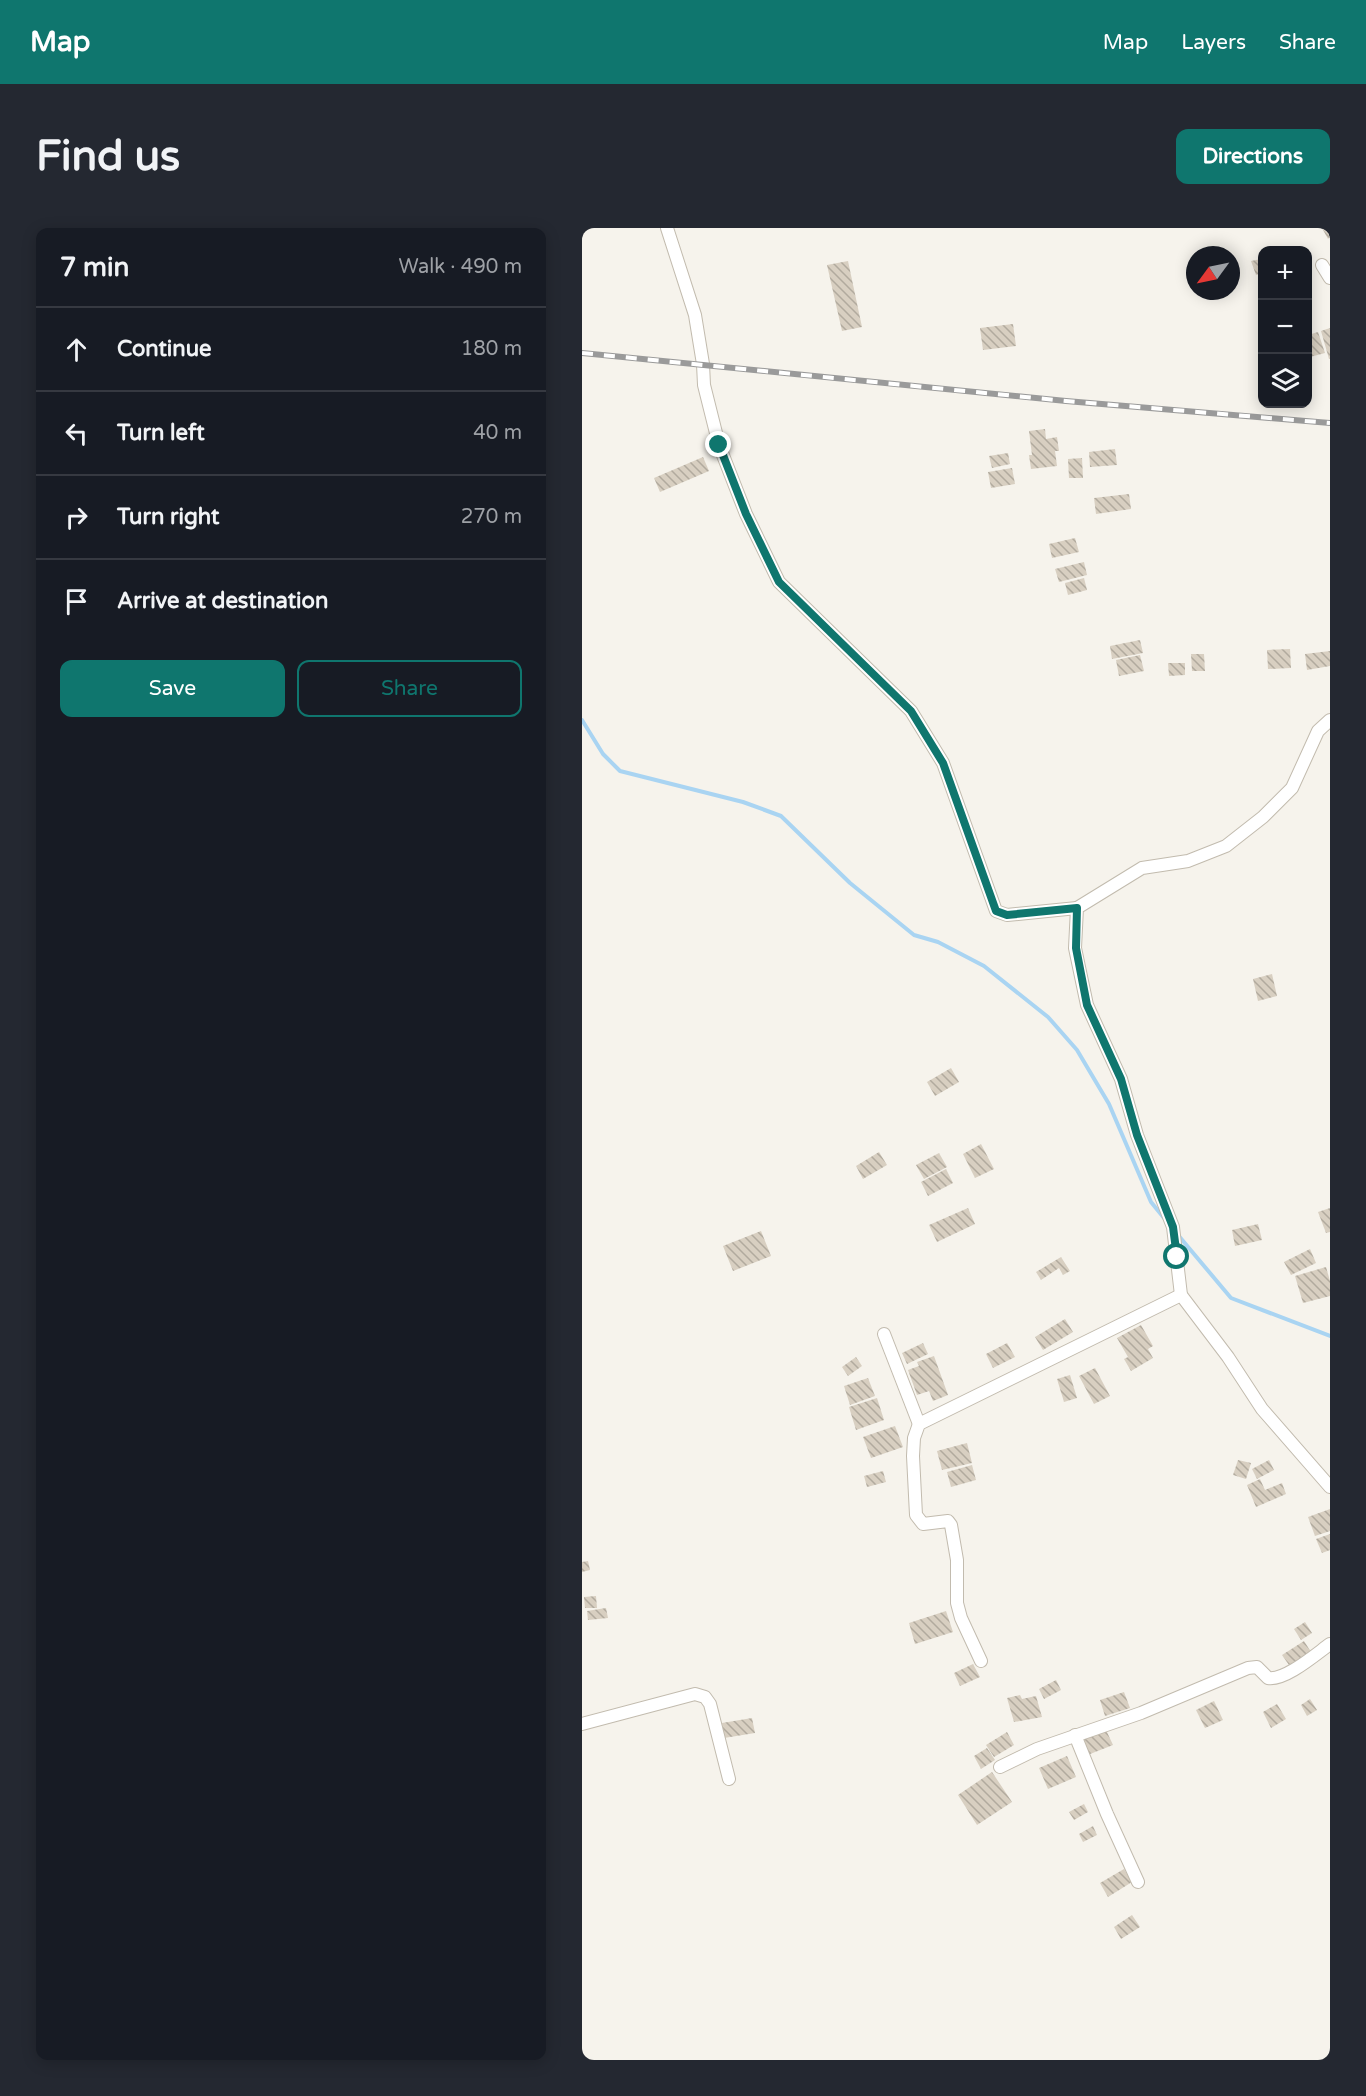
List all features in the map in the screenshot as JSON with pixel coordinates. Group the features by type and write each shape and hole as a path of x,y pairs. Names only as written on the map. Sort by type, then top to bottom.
{"street":[{"path":"667,228 695,315 704,385 719,445 746,514 779,582 911,711 943,763 996,911 1007,915 1077,908 1142,868 1188,861 1226,846 1263,817 1292,788 1318,731 1330,720"},
{"path":"1322,264 1330,278"},
{"path":"1077,908 1076,948 1087,1005 1121,1079 1137,1135 1173,1227 1181,1295 1228,1357 1262,1409 1330,1488"},
{"path":"981,1661 961,1618 957,1603 957,1560 951,1525 948,1521 943,1520 923,1524 916,1515 913,1455 914,1438 920,1424 1181,1295"},
{"path":"884,1334 920,1424"},
{"path":"1000,1767 1037,1749 1141,1713 1248,1668 1257,1667 1268,1678 1279,1677 1330,1644"},
{"path":"582,1724 695,1694 701,1695 710,1704 729,1779"},
{"path":"1075,1736 1138,1882"}],"building":[{"path":"1322,228 1330,228 1328,239"},
{"path":"1258,260 1258,274 1256,275 1251,261"},
{"path":"848,261 862,327 842,331 827,265"},
{"path":"1013,324 1016,346 983,350 980,328"},
{"path":"1330,328 1330,359 1329,359 1321,331"},
{"path":"1318,332 1325,353 1312,356 1312,334"},
{"path":"1045,429 1046,439 1057,437 1059,451 1055,451 1057,466 1031,469 1029,431"},
{"path":"1115,449 1117,465 1090,467 1089,452"},
{"path":"1008,453 1010,464 992,468 989,456"},
{"path":"703,457 709,471 660,492 654,478"},
{"path":"1082,458 1083,478 1069,478 1068,459"},
{"path":"1012,468 1015,484 991,488 988,472"},
{"path":"1129,494 1131,509 1096,514 1094,498"},
{"path":"1075,538 1079,552 1052,558 1049,544"},
{"path":"1084,562 1087,575 1059,582 1055,569"},
{"path":"1084,578 1087,590 1068,595 1065,583"},
{"path":"1140,640 1143,653 1112,659 1110,646"},
{"path":"1290,649 1291,668 1268,669 1267,650"},
{"path":"1330,651 1330,666 1307,670 1305,654"},
{"path":"1191,654 1204,654 1205,671 1192,671"},
{"path":"1140,655 1144,671 1119,676 1116,660"},
{"path":"1168,663 1185,663 1185,675 1169,676"},
{"path":"1272,974 1277,996 1258,1001 1253,979"},
{"path":"951,1068 959,1082 935,1096 927,1082"},
{"path":"981,1144 994,1169 975,1178 963,1154"},
{"path":"879,1152 887,1165 863,1179 856,1166"},
{"path":"939,1153 947,1167 924,1179 916,1165"},
{"path":"946,1169 953,1183 928,1196 921,1182"},
{"path":"968,1208 975,1224 937,1242 929,1225"},
{"path":"1330,1208 1330,1232 1326,1233 1318,1212"},
{"path":"1258,1224 1262,1240 1235,1246 1232,1230"},
{"path":"761,1231 771,1256 733,1271 723,1246"},
{"path":"1310,1249 1316,1263 1291,1275 1284,1262"},
{"path":"1061,1257 1070,1271 1063,1275 1059,1268 1041,1280 1036,1272"},
{"path":"1326,1267 1330,1281 1330,1296 1303,1303 1295,1276"},
{"path":"1065,1319 1073,1332 1043,1350 1035,1337"},
{"path":"1141,1325 1153,1346 1148,1349 1153,1358 1131,1371 1124,1359 1128,1357 1117,1338"},
{"path":"923,1343 928,1354 907,1364 902,1353"},
{"path":"1007,1343 1015,1357 993,1368 986,1354"},
{"path":"934,1356 948,1395 933,1401 929,1391 917,1395 908,1370 919,1366 917,1362"},
{"path":"856,1357 862,1366 848,1376 842,1367"},
{"path":"1095,1368 1110,1396 1094,1404 1079,1376"},
{"path":"1070,1375 1077,1398 1064,1402 1057,1379"},
{"path":"868,1378 875,1396 850,1405 844,1386"},
{"path":"877,1398 884,1420 856,1430 849,1407"},
{"path":"895,1426 903,1447 871,1458 863,1437"},
{"path":"967,1443 972,1463 942,1470 937,1451"},
{"path":"1238,1460 1251,1463 1246,1479 1233,1475"},
{"path":"1269,1460 1274,1470 1257,1479 1252,1469"},
{"path":"972,1465 976,1480 951,1487 947,1472"},
{"path":"883,1471 886,1482 867,1487 864,1476"},
{"path":"1260,1479 1265,1490 1282,1483 1286,1494 1256,1507 1247,1485"},
{"path":"1330,1509 1330,1531 1315,1536 1308,1517"},
{"path":"1330,1534 1330,1550 1322,1553 1316,1539"},
{"path":"588,1561 590,1570 582,1572 582,1562"},
{"path":"596,1596 597,1608 585,1608 584,1597"},
{"path":"606,1608 608,1618 588,1620 587,1611"},
{"path":"946,1611 953,1632 915,1644 909,1623"},
{"path":"1305,1622 1312,1633 1301,1640 1294,1629"},
{"path":"1304,1641 1311,1652 1289,1665 1282,1655"},
{"path":"973,1664 980,1677 960,1686 954,1673"},
{"path":"1056,1680 1061,1690 1044,1699 1039,1689"},
{"path":"1124,1692 1130,1708 1105,1716 1100,1700"},
{"path":"1020,1695 1022,1699 1036,1696 1042,1717 1014,1722 1007,1698"},
{"path":"1310,1699 1317,1710 1307,1716 1301,1705"},
{"path":"1214,1701 1223,1720 1205,1728 1196,1710"},
{"path":"1277,1704 1286,1719 1271,1728 1263,1712"},
{"path":"752,1718 755,1733 724,1738 722,1723"},
{"path":"1106,1730 1113,1745 1085,1756 1079,1741"},
{"path":"1007,1732 1014,1745 994,1757 986,1745"},
{"path":"987,1748 995,1760 981,1769 974,1756"},
{"path":"1067,1756 1076,1777 1048,1789 1039,1768"},
{"path":"992,1772 1012,1802 977,1825 958,1795"},
{"path":"1084,1804 1088,1812 1074,1820 1069,1812"},
{"path":"1093,1826 1097,1835 1083,1842 1079,1834"},
{"path":"1124,1869 1132,1882 1108,1897 1100,1883"},
{"path":"1132,1915 1140,1927 1121,1939 1114,1927"}],"waterway":[{"path":"582,720 603,754 620,771 743,802 781,816 850,883 914,935 938,942 984,966 1048,1017 1077,1050 1109,1104 1151,1202 1164,1218"},
{"path":"1178,1235 1231,1298 1330,1336"}],"railway":[{"path":"582,353 1066,401 1330,423"}],"route":[{"path":"719,445 746,514 779,582 911,711 943,763 996,911 1007,915 1077,908 1076,948 1087,1005 1121,1079 1137,1135 1173,1227 1177,1257"}]}
